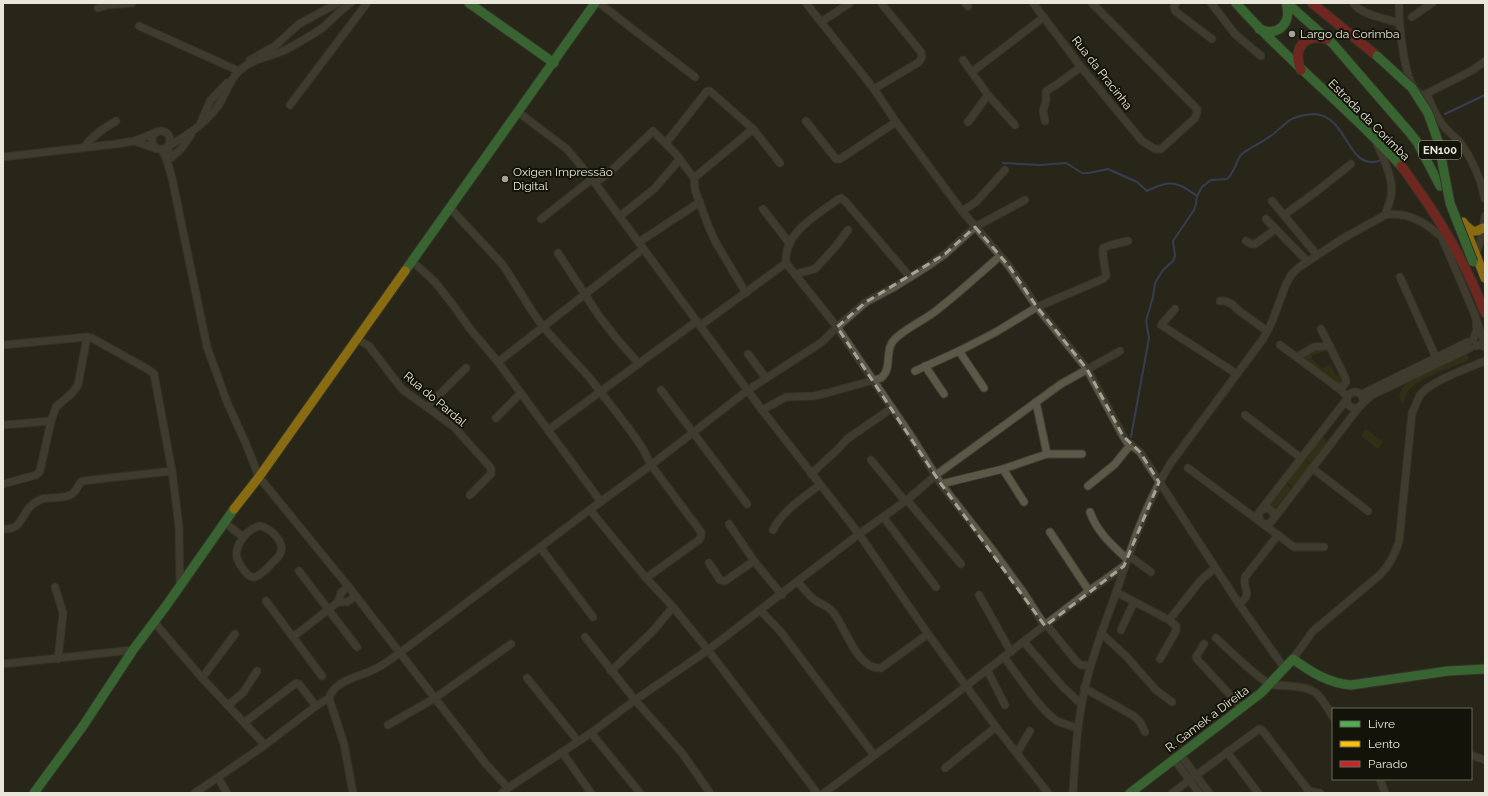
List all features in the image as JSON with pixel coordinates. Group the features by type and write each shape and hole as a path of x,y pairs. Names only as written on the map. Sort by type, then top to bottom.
{"main road":[{"path":"470,3 554,63"},
{"path":"34,793 83,726 133,650 554,63 595,3"},
{"path":"1236,3 1257,27 1265,32 1271,32 1282,27 1288,16 1286,3"},
{"name":"Estrada da Corimba","path":"1286,3 1331,42 1352,64 1417,142 1440,186"},
{"name":"EN100","path":"1312,3 1377,56 1412,88 1428,113 1438,141 1450,203 1485,278"},
{"name":"Estrada da Corimba","path":"1257,27 1277,49 1353,118 1398,163 1423,196 1450,237 1470,275 1485,313"},
{"path":"1303,72 1296,60 1298,50 1302,44 1309,38 1315,37 1325,38 1331,42"},
{"name":"EN100","path":"1452,201 1464,224 1485,292"},
{"path":"1464,224 1472,231 1477,231 1484,226"},
{"path":"1293,660 1317,676 1342,685 1448,671 1485,669"},
{"name":"R. Gamek a Direita","path":"1130,793 1242,708 1271,684 1293,660"}],"street":[{"path":"98,8 108,5 132,3"},
{"path":"167,161 218,106 231,82 239,71 252,58 275,46 298,24 338,3"},
{"path":"239,71 254,62 285,50 321,29 351,3"},
{"path":"290,105 367,3"},
{"path":"599,3 695,77"},
{"path":"806,3 874,89 896,122 962,211 1000,256 1036,307 1087,369 1118,427 1128,442 1140,452 1239,604 1286,669"},
{"path":"821,22 850,3"},
{"path":"874,89 919,62 922,57 921,52 882,3"},
{"name":"Rua da Pracinha","path":"1033,3 1082,67 1142,141 1158,150 1163,148 1195,118 1197,109 1092,3"},
{"path":"1176,3 1174,7 1175,11 1212,39"},
{"path":"1211,3 1235,34 1261,56"},
{"path":"1352,3 1364,12 1399,23"},
{"path":"1399,3 1399,23 1404,58 1414,90 1421,95 1427,94 1473,70 1485,61"},
{"path":"1412,17 1432,3"},
{"path":"972,72 1044,18"},
{"path":"139,26 239,71"},
{"path":"963,60 988,95 1015,125"},
{"path":"1045,121 1043,111 1046,101 1046,91 1056,86 1082,67"},
{"path":"666,143 707,91 713,93 753,129 780,163"},
{"path":"1427,94 1442,124 1460,143 1472,164 1482,183 1485,199"},
{"path":"968,122 988,95"},
{"path":"518,112 567,149 594,181 762,410 859,534 928,634 996,727 1048,793"},
{"path":"84,147 99,131 116,121"},
{"path":"806,121 836,159 840,159 896,122"},
{"path":"134,141 159,149 169,146 186,137 198,127"},
{"path":"694,178 753,129"},
{"path":"3,157 116,144 134,141 163,131 168,135 170,140 167,161 207,347 227,402 246,444 258,477 401,652 505,790 591,733 635,700 708,650 782,595 859,534 884,518 936,475 1061,384 1120,351"},
{"path":"541,219 594,181 610,172 653,131 680,159 694,178 695,190 716,243 746,293"},
{"path":"157,132 153,136 152,142 167,161"},
{"path":"1376,141 1386,166 1392,189 1385,215"},
{"path":"620,216 654,189 680,159"},
{"path":"1284,215 1351,164"},
{"path":"962,211 976,202 1005,170"},
{"path":"1423,196 1474,313 1485,346 1472,344 1362,394 1352,395 1260,511 1258,517 1261,522 1268,524 1273,520 1360,406 1372,395 1438,360"},
{"path":"910,277 841,198 805,224 793,237 786,257 786,263 837,327 941,484 992,548 1046,625 1076,661 1081,665 1090,666"},
{"path":"353,793 344,744 329,698 331,692 336,686 375,669 401,652 651,465 748,390 822,342 866,302 896,286 944,254 975,227 1025,200"},
{"path":"1272,201 1317,255"},
{"path":"639,242 700,202"},
{"path":"450,208 503,266 543,327 575,360 600,391 630,430 643,449 651,465 698,526 701,536 699,540 646,578"},
{"path":"763,209 790,244"},
{"path":"1073,793 1078,728 1084,688 1101,633 1140,524 1159,482 1258,346 1267,331 1291,275 1307,261 1385,215 1394,213 1415,218 1427,224 1459,253"},
{"path":"1474,257 1481,240 1485,216"},
{"path":"1266,219 1307,261"},
{"path":"1246,240 1251,244 1255,244 1276,229"},
{"path":"795,274 815,269 848,230"},
{"path":"915,371 996,332 1036,307 1103,279 1106,276 1103,248 1128,241"},
{"path":"498,362 643,249"},
{"path":"558,254 584,295 617,339 639,364"},
{"path":"762,410 786,397 814,396 881,378 886,374 888,369 889,350 893,340 944,305 1000,256"},
{"path":"412,260 435,282 453,304 471,330 498,362 601,502"},
{"path":"548,430 600,391 699,323 746,293 786,263"},
{"path":"1400,277 1438,360"},
{"path":"1220,301 1229,302 1267,331"},
{"path":"1175,309 1161,325 1237,374"},
{"path":"1472,344 1477,329 1474,313"},
{"path":"1321,329 1350,389 1352,395 1349,406 1354,408 1360,406"},
{"path":"3,484 36,475 40,471 51,421 58,405 77,388 87,337"},
{"path":"3,345 87,337 98,341 154,374 172,471 179,527 180,585"},
{"name":"Rua do Pardal","path":"356,338 369,346 402,389 454,427 491,468 491,474 470,495"},
{"path":"1280,345 1335,386 1352,395 1362,398 1360,406"},
{"path":"1297,357 1314,347 1330,346"},
{"path":"959,351 984,388"},
{"path":"748,354 766,378"},
{"path":"1293,660 1313,631 1390,565 1400,542 1412,413 1421,394 1446,378 1485,361"},
{"path":"925,366 944,394"},
{"path":"426,408 466,368"},
{"path":"1335,386 1339,388 1343,386 1346,382 1345,376"},
{"path":"662,390 747,504"},
{"path":"496,418 521,393"},
{"path":"1036,402 1047,454"},
{"path":"811,474 847,439 892,408"},
{"path":"1245,415 1301,458"},
{"path":"3,425 51,421"},
{"path":"1088,486 1114,464 1131,444"},
{"path":"941,484 1003,469 1047,454 1082,454"},
{"path":"871,460 961,564"},
{"path":"1188,468 1291,545 1297,548 1324,547"},
{"path":"1312,468 1368,511"},
{"path":"1003,469 1024,502"},
{"path":"3,529 19,525 27,511 36,502 49,497 67,496 72,494 82,481 172,471"},
{"path":"773,530 776,523 787,512 803,497 820,485"},
{"path":"1250,513 1253,515 1265,508 1270,509 1274,513 1271,525 1275,533"},
{"path":"590,510 708,650 817,793"},
{"path":"1090,512 1093,521 1100,532 1126,560 1151,572"},
{"path":"884,518 936,587"},
{"path":"224,522 243,537"},
{"path":"729,524 754,562 782,595"},
{"path":"260,526 266,528 282,543 280,555 256,577 248,575 237,559 237,552 243,537 255,527 260,526"},
{"path":"1050,532 1089,591"},
{"path":"1239,604 1246,599 1247,596 1244,584 1245,576 1275,533"},
{"path":"540,547 593,617"},
{"path":"824,793 1024,642 1126,560"},
{"path":"709,563 720,580 725,581 754,562"},
{"path":"1169,620 1201,580 1215,568"},
{"path":"299,570 357,647"},
{"path":"798,582 809,595 832,610 858,654 864,662 874,668 882,668 928,634"},
{"path":"293,637 338,602 341,594 348,586"},
{"path":"55,587 63,613 58,658"},
{"path":"1116,592 1175,623 1177,628 1160,659"},
{"path":"979,595 1011,652"},
{"path":"338,602 347,602 356,596"},
{"path":"266,601 322,676"},
{"path":"1120,630 1134,602"},
{"path":"611,671 653,631 673,607"},
{"path":"760,610 781,632 874,755"},
{"path":"154,622 202,678 265,745"},
{"path":"1101,633 1126,656 1156,690 1172,702"},
{"path":"202,678 235,634"},
{"path":"585,637 635,700 682,753 710,793"},
{"path":"1216,638 1261,678 1271,684 1302,687 1313,690 1320,696 1332,715"},
{"path":"1024,642 1063,687 1081,704"},
{"path":"388,725 435,698 511,644"},
{"path":"1204,644 1197,654 1197,659 1242,708"},
{"path":"3,664 133,650"},
{"path":"1004,657 1046,712 1058,721 1078,728"},
{"path":"987,670 1005,705"},
{"path":"228,705 243,693 257,671"},
{"path":"527,678 578,741"},
{"path":"245,722 296,683 299,684 316,706"},
{"path":"1084,688 1134,716 1140,722 1145,732"},
{"path":"195,793 265,745 316,706 329,698"},
{"path":"945,768 996,727"},
{"path":"1172,793 1258,729 1262,730 1308,792 1320,793"},
{"path":"1017,753 1030,731"},
{"path":"591,733 640,793"},
{"path":"562,752 591,793"},
{"path":"1227,752 1258,793"},
{"path":"1472,755 1485,760"},
{"path":"1177,757 1196,776 1209,793"},
{"path":"1177,757 1189,781 1198,793"},
{"path":"218,778 227,793"},
{"path":"1380,780 1385,793"}],"highlighted area":[{"path":"975,227 1009,266 1037,307 1087,369 1123,436 1140,452 1159,482 1124,566 1045,626 941,484 837,327 866,302 945,254"}],"shaded area":[{"path":"1317,349 1324,351 1312,356 1312,359 1322,369 1330,364 1335,374 1342,378 1342,382 1340,384 1334,382 1329,375 1327,377 1305,360 1305,356"},
{"path":"1466,353 1469,360 1446,369 1413,386 1406,394 1403,405 1399,395 1404,386 1413,378"},
{"path":"1366,429 1383,442 1378,449 1361,436"},
{"path":"1322,437 1325,439 1326,444 1311,464 1305,459"},
{"path":"1304,460 1310,465 1293,487 1287,482"},
{"path":"1286,483 1292,488 1275,509 1270,505"}],"waterway":[{"path":"1445,114 1485,95"},
{"path":"1131,437 1149,338 1146,321 1153,297 1155,283 1163,270 1173,261 1175,256 1173,241 1194,210 1197,196 1202,187 1211,180 1227,179 1243,153 1275,133 1296,117 1307,115 1315,114 1326,117 1335,124 1353,151 1360,158 1368,162 1379,161"},
{"path":"1003,163 1040,165 1066,163 1082,173 1108,169 1137,182 1147,191 1160,185 1177,184 1197,196"}],"traffic: fast":[{"path":"469,3 554,63"},
{"path":"405,271 595,3"},
{"path":"1236,3 1276,45 1360,124 1401,166"},
{"path":"1259,29 1266,31 1278,30 1285,22 1287,17 1286,3"},
{"path":"1287,3 1333,44 1410,133 1417,142 1440,186"},
{"path":"1377,56 1412,88 1428,113 1438,141 1450,203 1473,262"},
{"path":"34,793 83,726 133,650 166,606 234,509"},
{"path":"1130,793 1261,693 1293,659 1320,676 1335,682 1351,685 1448,671 1485,669"}],"traffic: slow":[{"path":"1463,222 1485,278"},
{"path":"1464,224 1472,231 1477,231 1483,228"},
{"path":"234,509 259,477 405,271"}],"traffic: jam":[{"path":"1312,3 1377,56"},
{"path":"1301,70 1298,55 1302,44 1312,38 1327,39"},
{"path":"1401,166 1429,205 1447,235 1464,265 1485,313"}],"place":[{"name":"Largo da Corimba","path":"1292,34"},
{"name":"Oxigen Impressão Digital","path":"505,179"}]}
